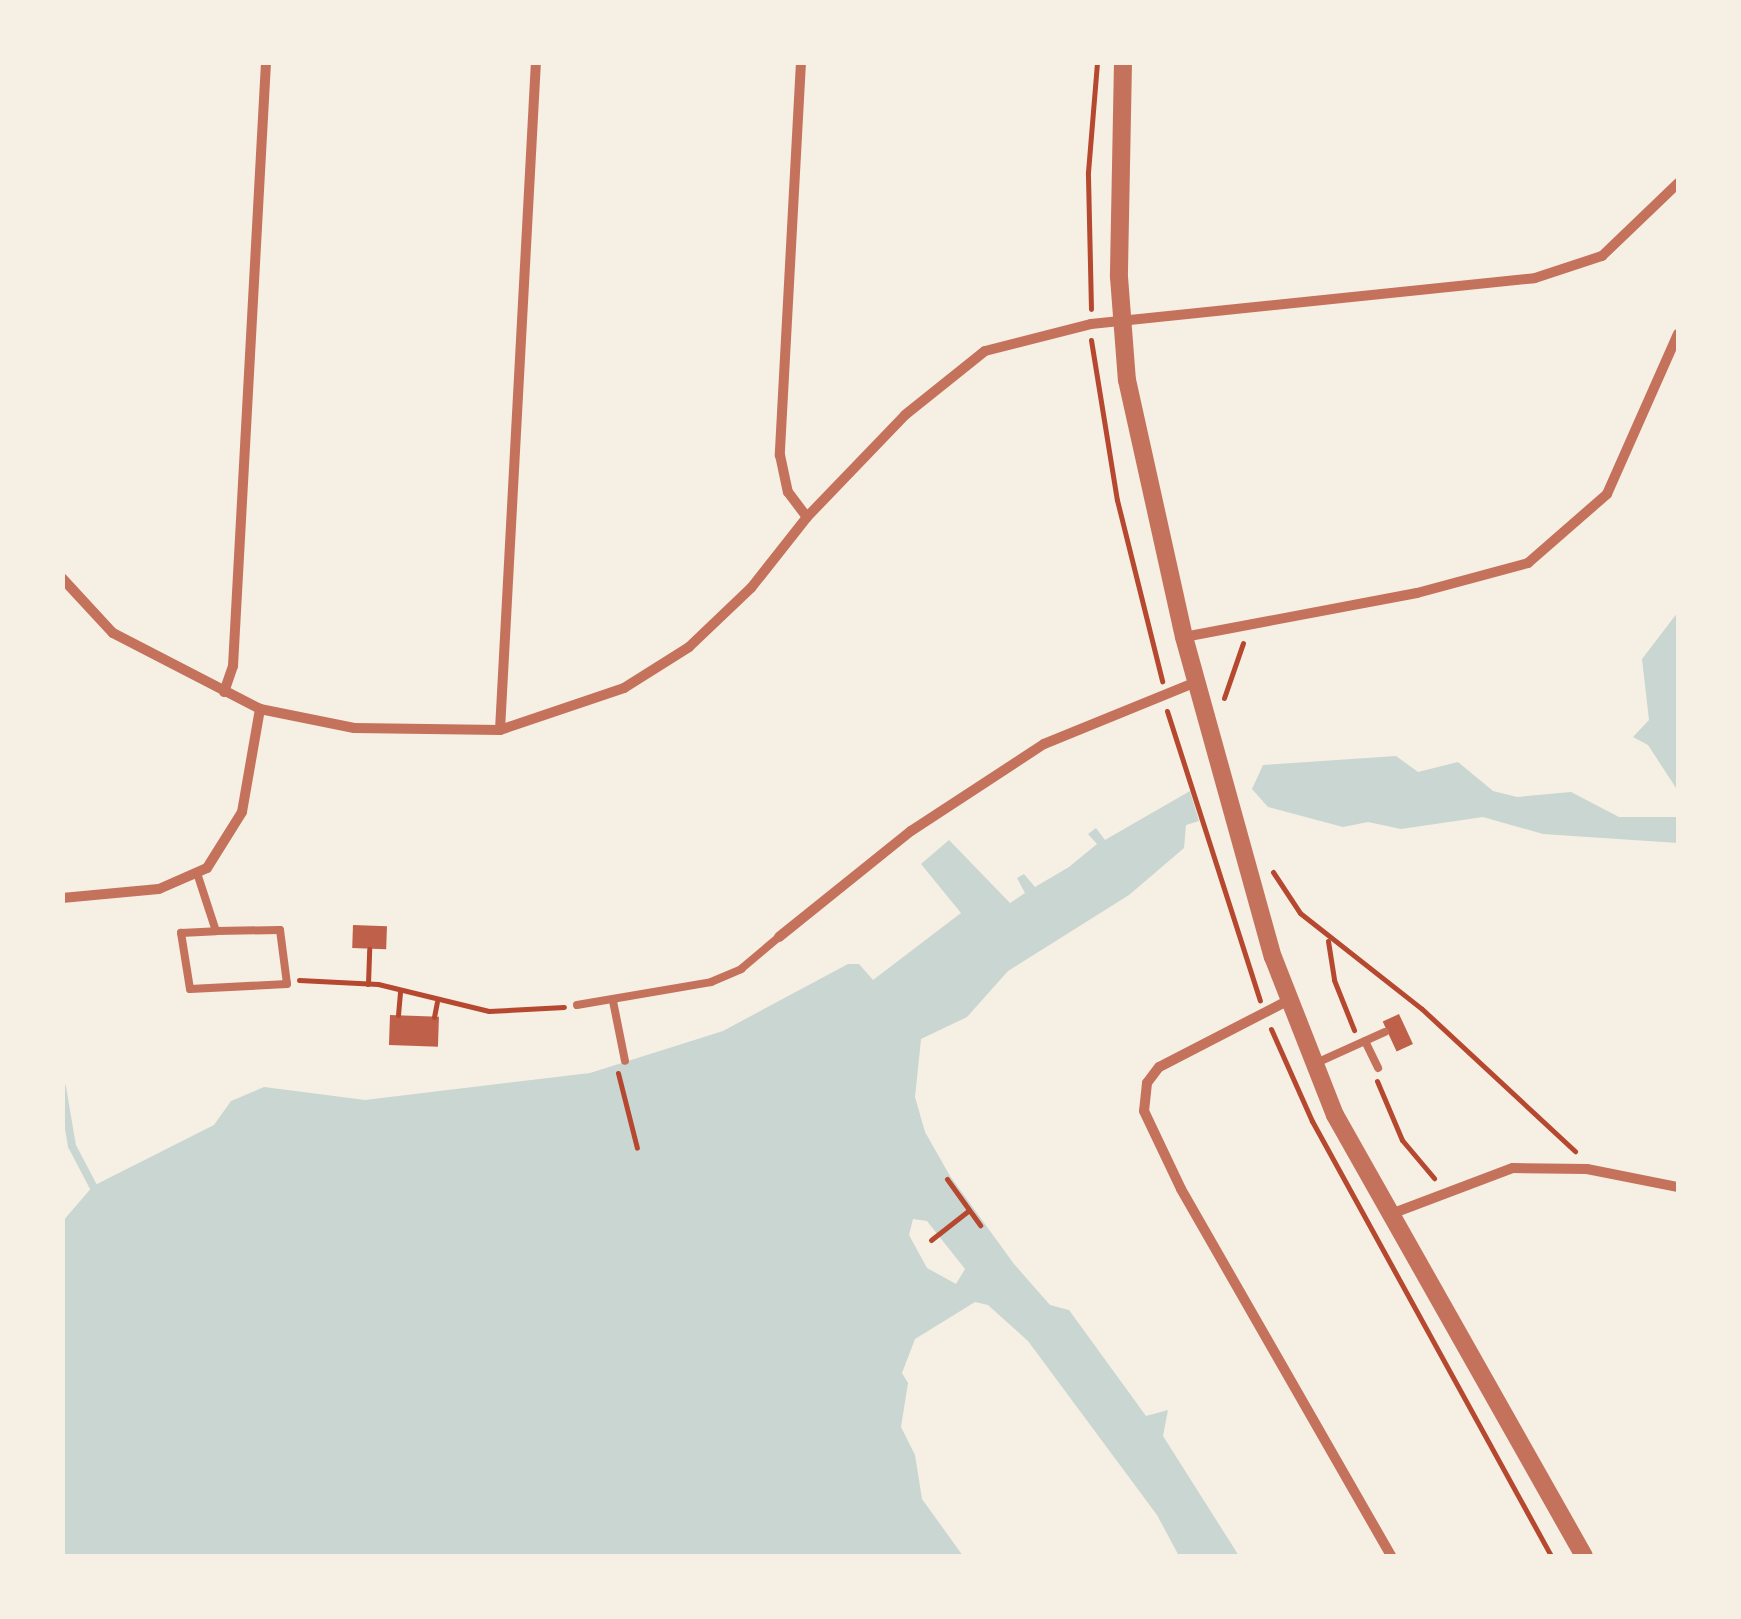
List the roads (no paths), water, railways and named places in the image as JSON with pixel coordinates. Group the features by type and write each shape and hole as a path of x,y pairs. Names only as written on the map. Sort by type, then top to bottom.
{"street":[{"path":"224,692 233,666 266,62"},
{"path":"500,730 536,62"},
{"path":"801,62 780,456 788,492 807,517"},
{"path":"1123,62 1122,322 1146,482 1196,682 1290,1000 1334,1115 1584,1556"},
{"path":"62,578 113,632 260,709 354,728 500,730 624,688 688,647 752,588 807,517 957,367 1016,341 1122,322 1535,278 1602,256 1678,183"},
{"path":"1184,637 1417,593 1528,562 1607,494 1678,334"},
{"path":"779,937 896,842 1044,744 1196,682"},
{"path":"62,898 116,898 197,872 229,840 242,812 260,709"},
{"path":"1290,1000 1159,1067 1147,1084 1144,1111 1174,1176 1391,1556"},
{"path":"1390,1214 1513,1168 1588,1169 1678,1187"}],"lane":[{"path":"197,872 216,931"},
{"path":"280,930 286,980 190,989 181,933 216,931 280,930"},
{"path":"577,1005 711,982 741,969 779,937"},
{"path":"613,1001 620,1061"},
{"path":"1314,1064 1385,1032"},
{"path":"1365,1041 1378,1068"}],"waterway":[{"path":"62,1087 72,1146 93,1186"}]}
